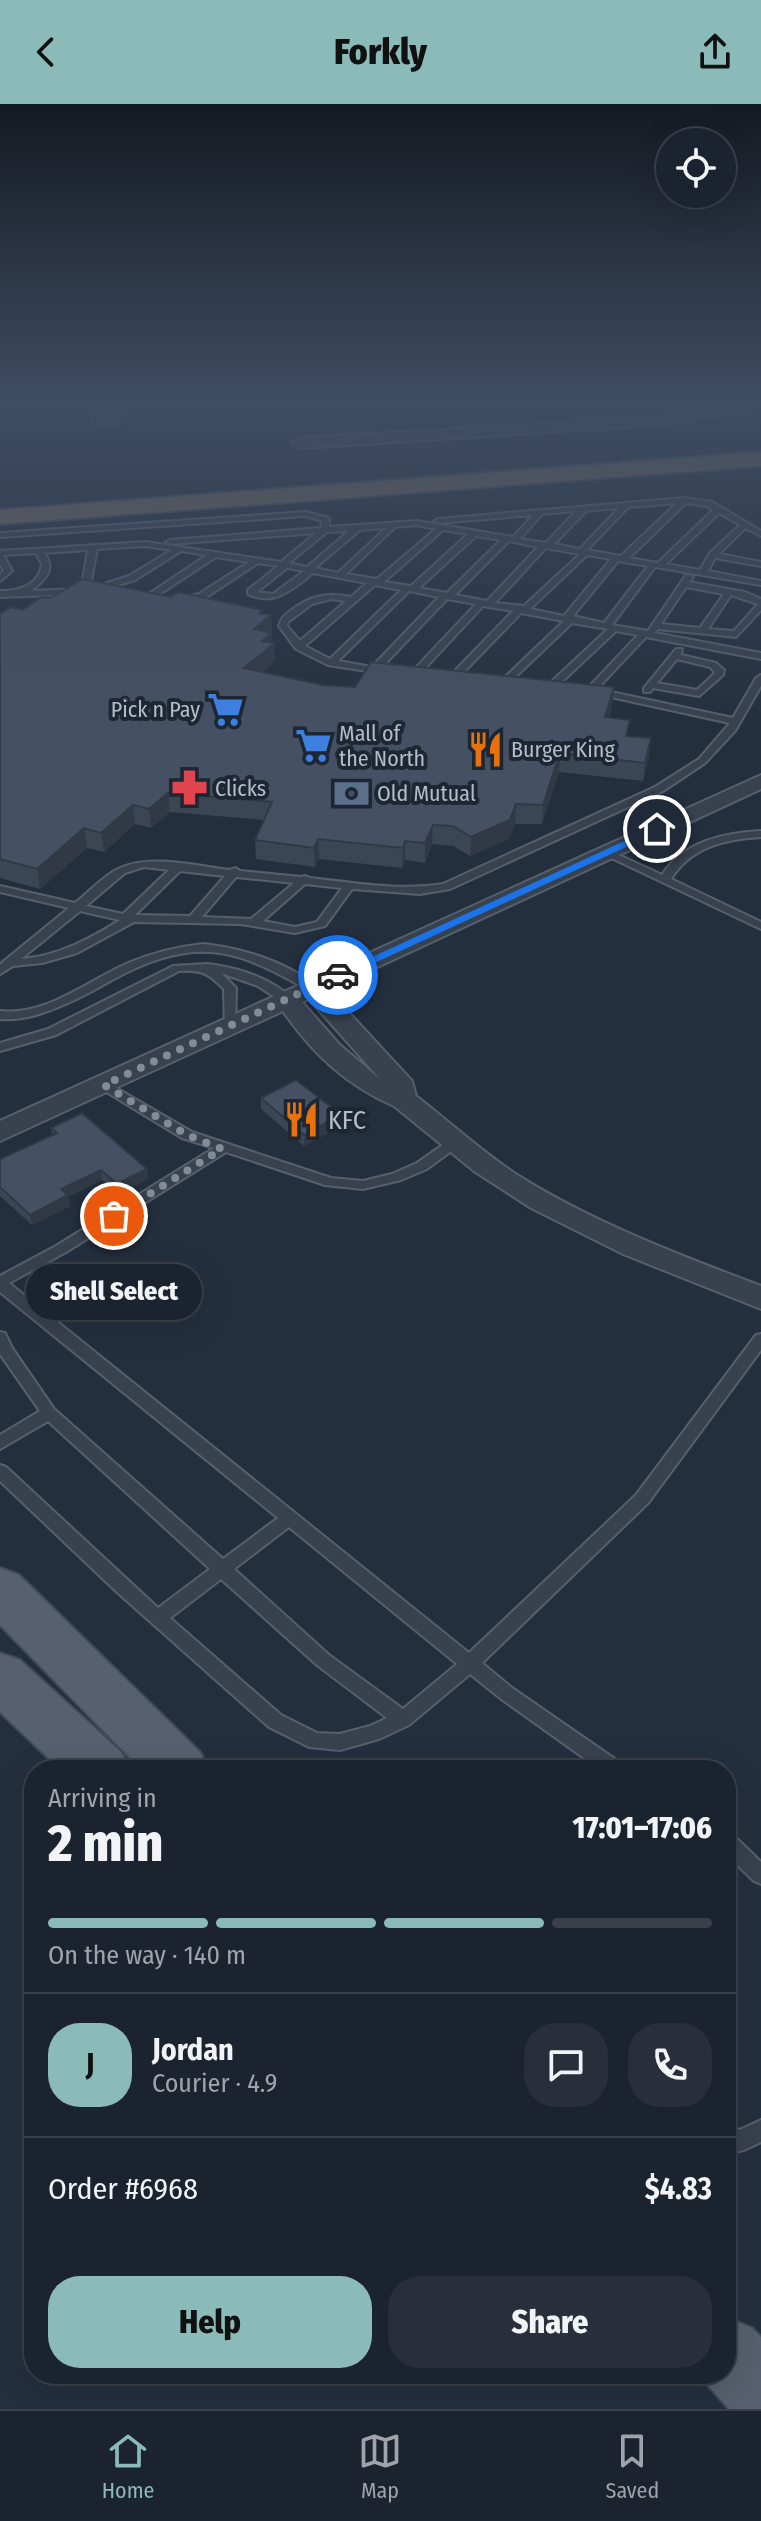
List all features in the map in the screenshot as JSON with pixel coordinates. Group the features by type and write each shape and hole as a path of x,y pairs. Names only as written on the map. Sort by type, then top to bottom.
{"highway":[{"path":"0,517 114,509"},
{"path":"0,525 186,509"}],"main road":[{"path":"0,1590 171,1760"},
{"path":"0,1677 90,1760"},
{"path":"736,2364 761,2389"}],"street":[{"path":"0,1132 761,781"},
{"path":"312,988 402,1087 402,1098"},
{"path":"288,1000 301,1020 354,1070 385,1094 402,1098 455,1143 511,1183 592,1230 761,1298"}],"lane":[{"path":"0,579 8,571 0,555 578,509"},
{"path":"413,676 583,509"},
{"path":"452,679 584,552 623,509"},
{"path":"503,684 569,618 620,557 674,509"},
{"path":"564,688 546,687 611,626 658,564 718,509 761,534"},
{"path":"374,670 448,595 540,512"},
{"path":"0,535 306,514 326,520 325,530 251,592 260,598 274,598 357,528"},
{"path":"331,663 494,516"},
{"path":"417,523 761,583"},
{"path":"340,575 393,525"},
{"path":"591,690 650,631 684,584 743,526"},
{"path":"299,647 442,527"},
{"path":"266,542 277,533"},
{"path":"146,544 245,558 256,555 284,565 650,631 728,636 741,632 761,604 729,592 684,584"},
{"path":"85,591 93,547"},
{"path":"0,594 85,591 110,587 132,578 179,549"},
{"path":"750,562 761,550"},
{"path":"21,595 45,576 48,567 46,558 38,551"},
{"path":"152,596 215,554"},
{"path":"175,600 202,596 256,555"},
{"path":"713,555 761,564"},
{"path":"110,587 124,590"},
{"path":"701,632 729,592"},
{"path":"138,593 163,598"},
{"path":"353,600 333,595 317,596 284,621 284,629 299,647 331,663 426,677"},
{"path":"650,631 761,656"},
{"path":"639,699 687,641"},
{"path":"651,685 699,693 718,675 719,670 713,665 675,656"},
{"path":"439,678 468,681"},
{"path":"4,967 80,908 121,871 143,864 420,891 446,887 659,789 702,761 735,721 761,678"},
{"path":"492,683 518,685"},
{"path":"578,689 735,721"},
{"path":"665,880 672,865 682,856 706,844 741,835 761,834"},
{"path":"606,853 761,926"},
{"path":"4,967 51,960 78,950 129,918 179,866"},
{"path":"193,920 235,871"},
{"path":"254,923 305,879"},
{"path":"0,889 129,918 254,923 309,929 321,924 350,885"},
{"path":"0,1015 9,1017 40,1011 133,965 183,949 223,947 253,956 312,988"},
{"path":"0,1047 52,1032 177,968 198,966 235,972 261,980 288,1000"},
{"path":"198,966 218,976 230,988 229,1029"},
{"path":"104,1085 187,1135 330,1182 363,1185 396,1177 422,1166 455,1143"},
{"path":"222,1149 61,1249 0,1283 506,1693 602,1760"},
{"path":"0,1337 5,1350 49,1413 323,1660 403,1719"},
{"path":"0,1471 275,1721 315,1741 340,1742 373,1733 403,1719 470,1663 642,1499 761,1339"},
{"path":"0,1443 49,1413"},
{"path":"158,1617 290,1518"},
{"path":"736,1851 761,1875"},
{"path":"736,2141 761,2131"}],"building":[{"name":"Mall of the North","path":"83,579 171,597 178,592 262,610 259,613 271,615 254,629 272,633 262,641 275,643 244,668 323,685 355,687 371,662 614,687 605,717 630,720 626,736 651,738 645,763 560,753 543,805 516,804 510,820 471,837 453,826 433,825 425,843 405,841 403,848 318,839 314,848 255,840 272,802 168,793 149,809 133,805 101,833 84,828 37,869 0,859 0,614 11,607 22,610 42,597 50,598"},
{"path":"296,1080 335,1110 329,1112 336,1117 304,1135 261,1098"},
{"path":"82,1113 147,1169 117,1184 101,1170 61,1189 68,1195 30,1215 0,1187 0,1159 57,1133 51,1128"}],"way so far":[{"path":"114,1216 222,1149 187,1135 104,1085 229,1029 338,975"}],"place":[{"name":"Pick n Pay","path":"226,709"},
{"name":"Mall of the North","path":"313,746"},
{"name":"Burger King","path":"485,749"},
{"name":"Clicks","path":"189,788"},
{"name":"Old Mutual","path":"351,793"},
{"name":"KFC","path":"302,1120"},
{"name":"Shell Select","path":"114,1216"}],"route":[{"path":"338,975 657,829"}]}
